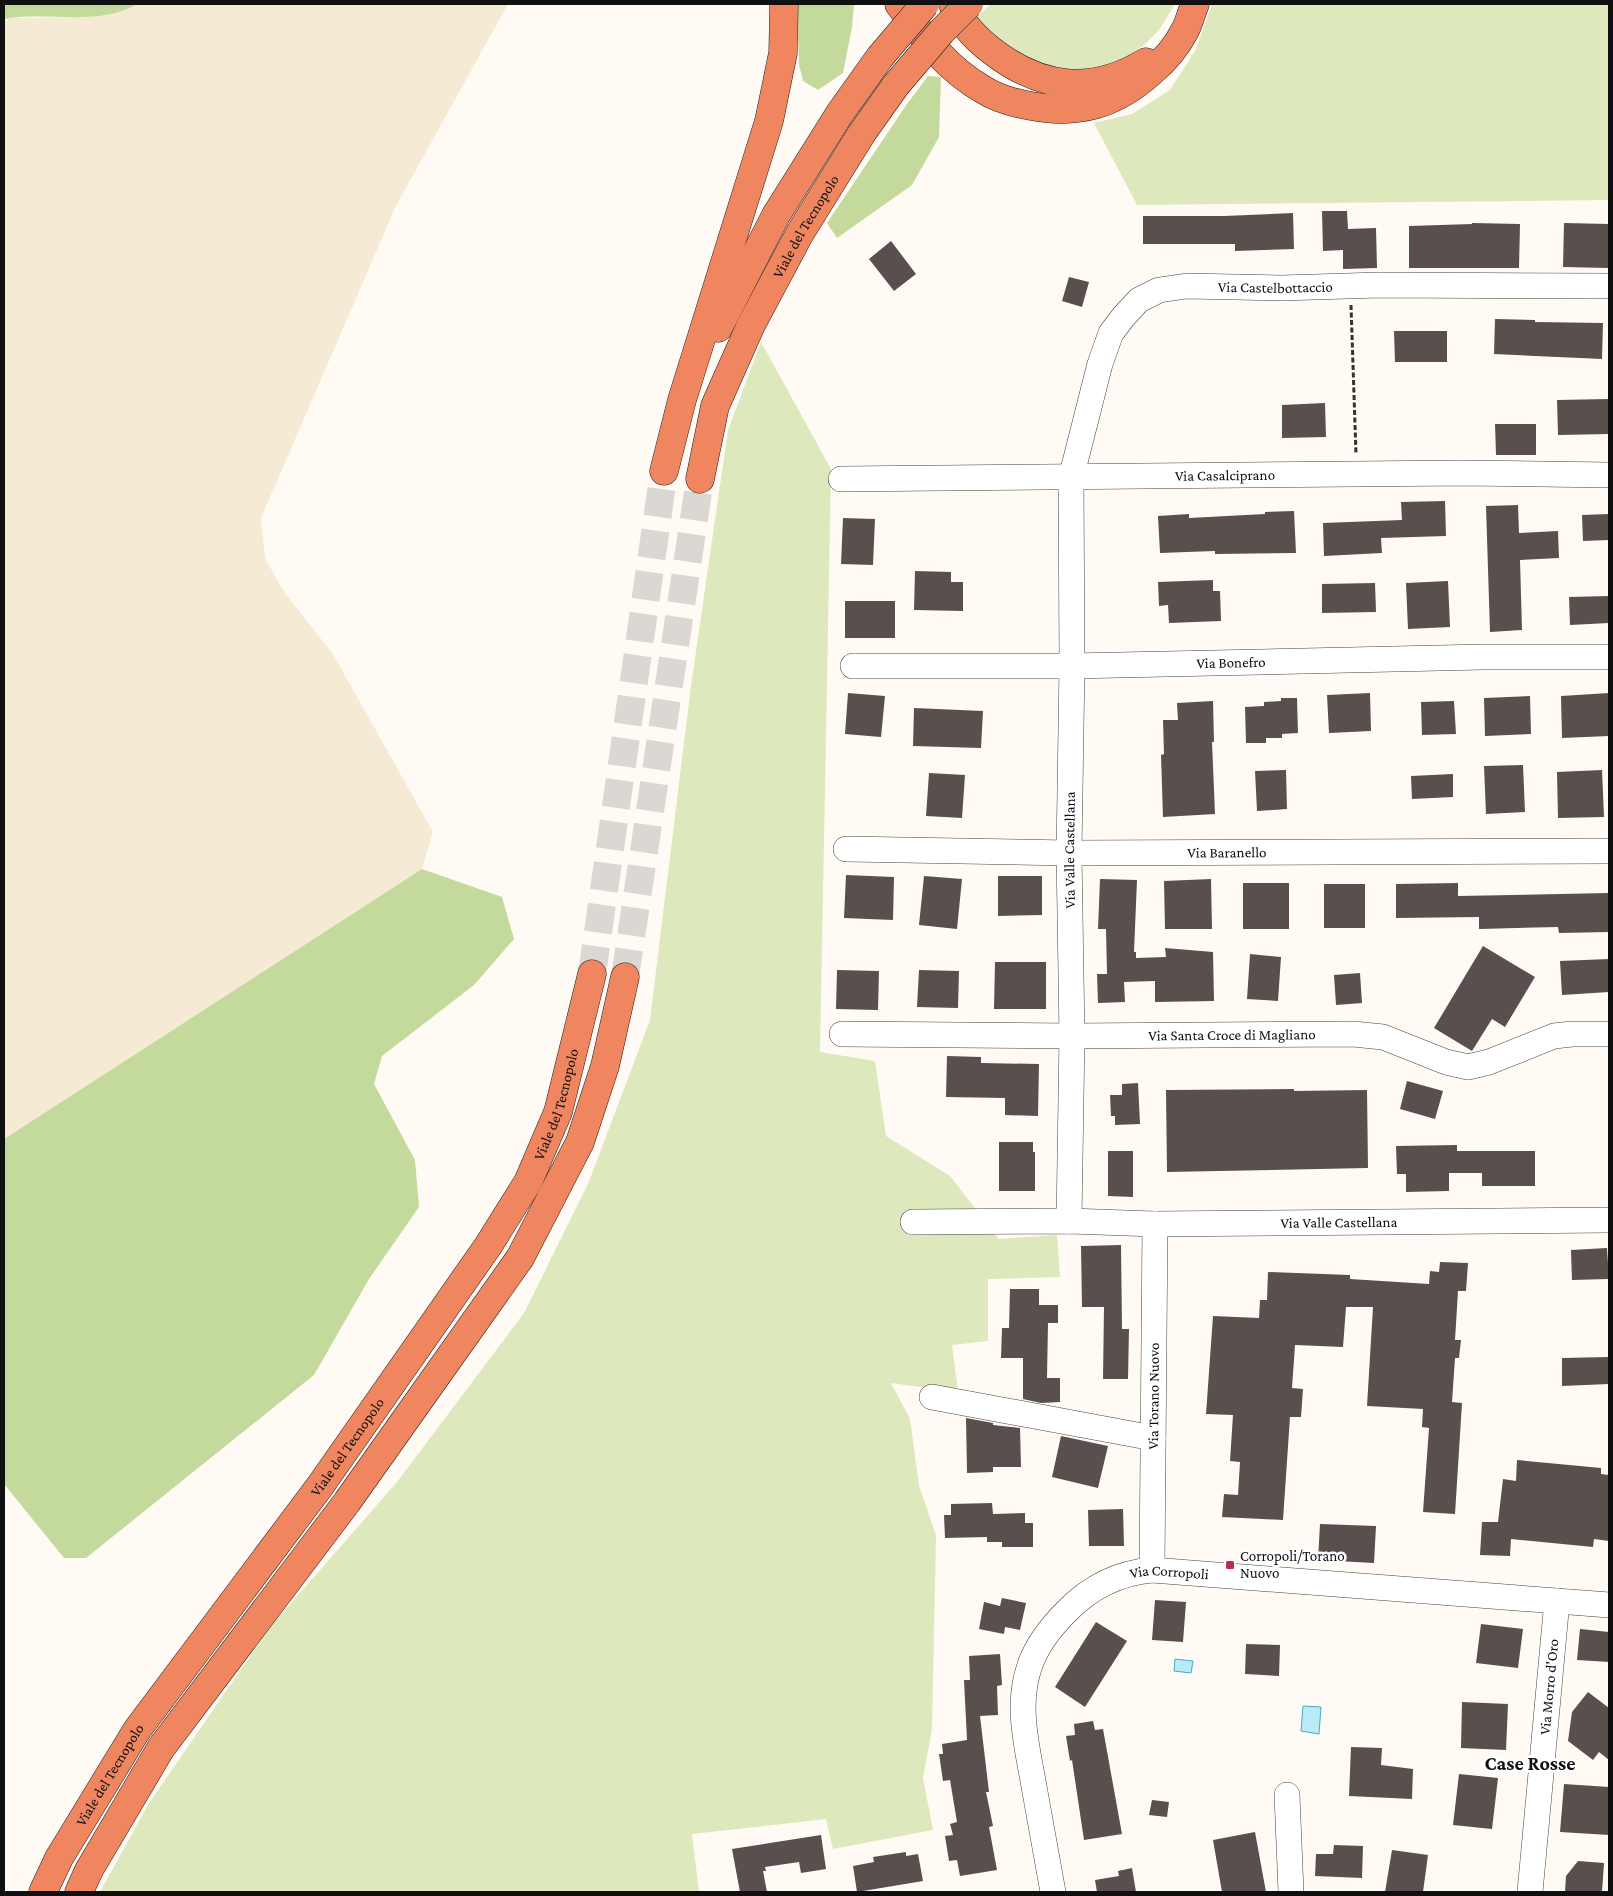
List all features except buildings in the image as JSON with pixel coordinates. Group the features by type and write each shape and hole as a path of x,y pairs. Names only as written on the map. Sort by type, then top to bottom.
{"highway":[{"path":"664,472 682,400 770,121 783,53 784,4"},
{"path":"899,4 951,67 983,90 1014,103 1047,109 1078,109 1106,102 1126,92 1164,62 1184,33 1195,4"},
{"name":"Viale del Tecnopolo","path":"682,400 776,215 840,113 880,58 925,4"},
{"path":"953,4 958,15 971,33 1006,62 1024,72 1048,81 1072,84 1094,82 1119,76 1154,57 1184,33"},
{"name":"Viale del Tecnopolo","path":"700,479 715,406 751,325 800,233 862,133 896,85 942,30 969,4"},
{"name":"Viale del Tecnopolo","path":"43,1892 59,1858 137,1730 320,1486 488,1246 528,1182 558,1112 592,974"},
{"name":"Viale del Tecnopolo","path":"79,1892 89,1870 161,1748 347,1502 520,1258 580,1142 605,1066 625,978"}],"street":[{"name":"Via Castelbottaccio","path":"1071,478 1108,339 1124,316 1139,300 1159,290 1187,286 1281,288 1350,286 1609,286"},
{"name":"Via Casalciprano","path":"841,480 1462,473 1609,475"},
{"name":"Via Valle Castellana","path":"1069,1221 1072,1036 1068,853 1072,666 1071,478"},
{"name":"Via Bonefro","path":"853,666 1072,666 1474,657 1609,657"},
{"name":"Via Baranello","path":"846,849 1068,853 1609,851"},
{"name":"Via Santa Croce di Magliano","path":"842,1034 1072,1036 1336,1034 1379,1036 1446,1062 1468,1067 1489,1062 1554,1036 1609,1034"},
{"name":"Via Valle Castellana","path":"913,1222 1069,1221 1155,1224 1609,1220"},
{"name":"Via Torano Nuovo","path":"1152,1570 1155,1224"},
{"path":"932,1397 1153,1438"},
{"name":"Via Corropoli","path":"1053,1892 1023,1715 1024,1690 1030,1664 1053,1628 1062,1616 1084,1595 1098,1586 1121,1575 1152,1570 1609,1605"},
{"name":"Via Morro d'Oro","path":"1530,1892 1557,1601"},
{"path":"1287,1795 1291,1892"}],"path":[{"path":"1350,286 1357,474"}],"shaded area":[{"path":"138,4 508,4 396,206 261,518 265,558 284,592 333,654 433,832 422,869 4,1139 4,22 10,18 91,17 128,9"}],"green space":[{"path":"4,4 138,4 122,11 89,17 21,17 4,19"},
{"path":"797,4 854,4 852,27 843,73 818,90 803,81 799,64"},
{"path":"990,4 1175,4 1159,30 1145,44 1125,59 1088,71 1038,68 974,21"},
{"path":"1212,4 1609,4 1609,200 1137,205 1094,123 1132,114 1170,90 1195,51"},
{"path":"928,76 941,77 939,137 912,185 837,238 827,223"},
{"path":"761,342 831,469 820,1052 875,1061 886,1136 950,1176 999,1239 1057,1235 1060,1277 988,1279 988,1341 952,1345 958,1392 891,1383 910,1419 919,1486 936,1535 932,1729 923,1778 933,1830 833,1849 826,1819 692,1834 699,1892 100,1892 149,1803 271,1626 397,1482 524,1313 588,1184 650,1020 691,686 728,430"},
{"path":"422,869 502,897 514,939 474,985 382,1056 374,1084 415,1160 419,1207 369,1279 314,1375 86,1558 64,1558 4,1484 4,1139"}],"water":[{"path":"1175,1659 1193,1661 1191,1673 1174,1671"},
{"path":"1303,1706 1321,1707 1319,1734 1301,1731"}],"tunnel":[{"path":"592,974 664,471"},
{"path":"625,977 700,479"}],"place":[{"name":"Corropoli/Torano Nuovo","path":"1230,1565"}],"district":[{"name":"Case Rosse","path":"1530,1763"}]}
